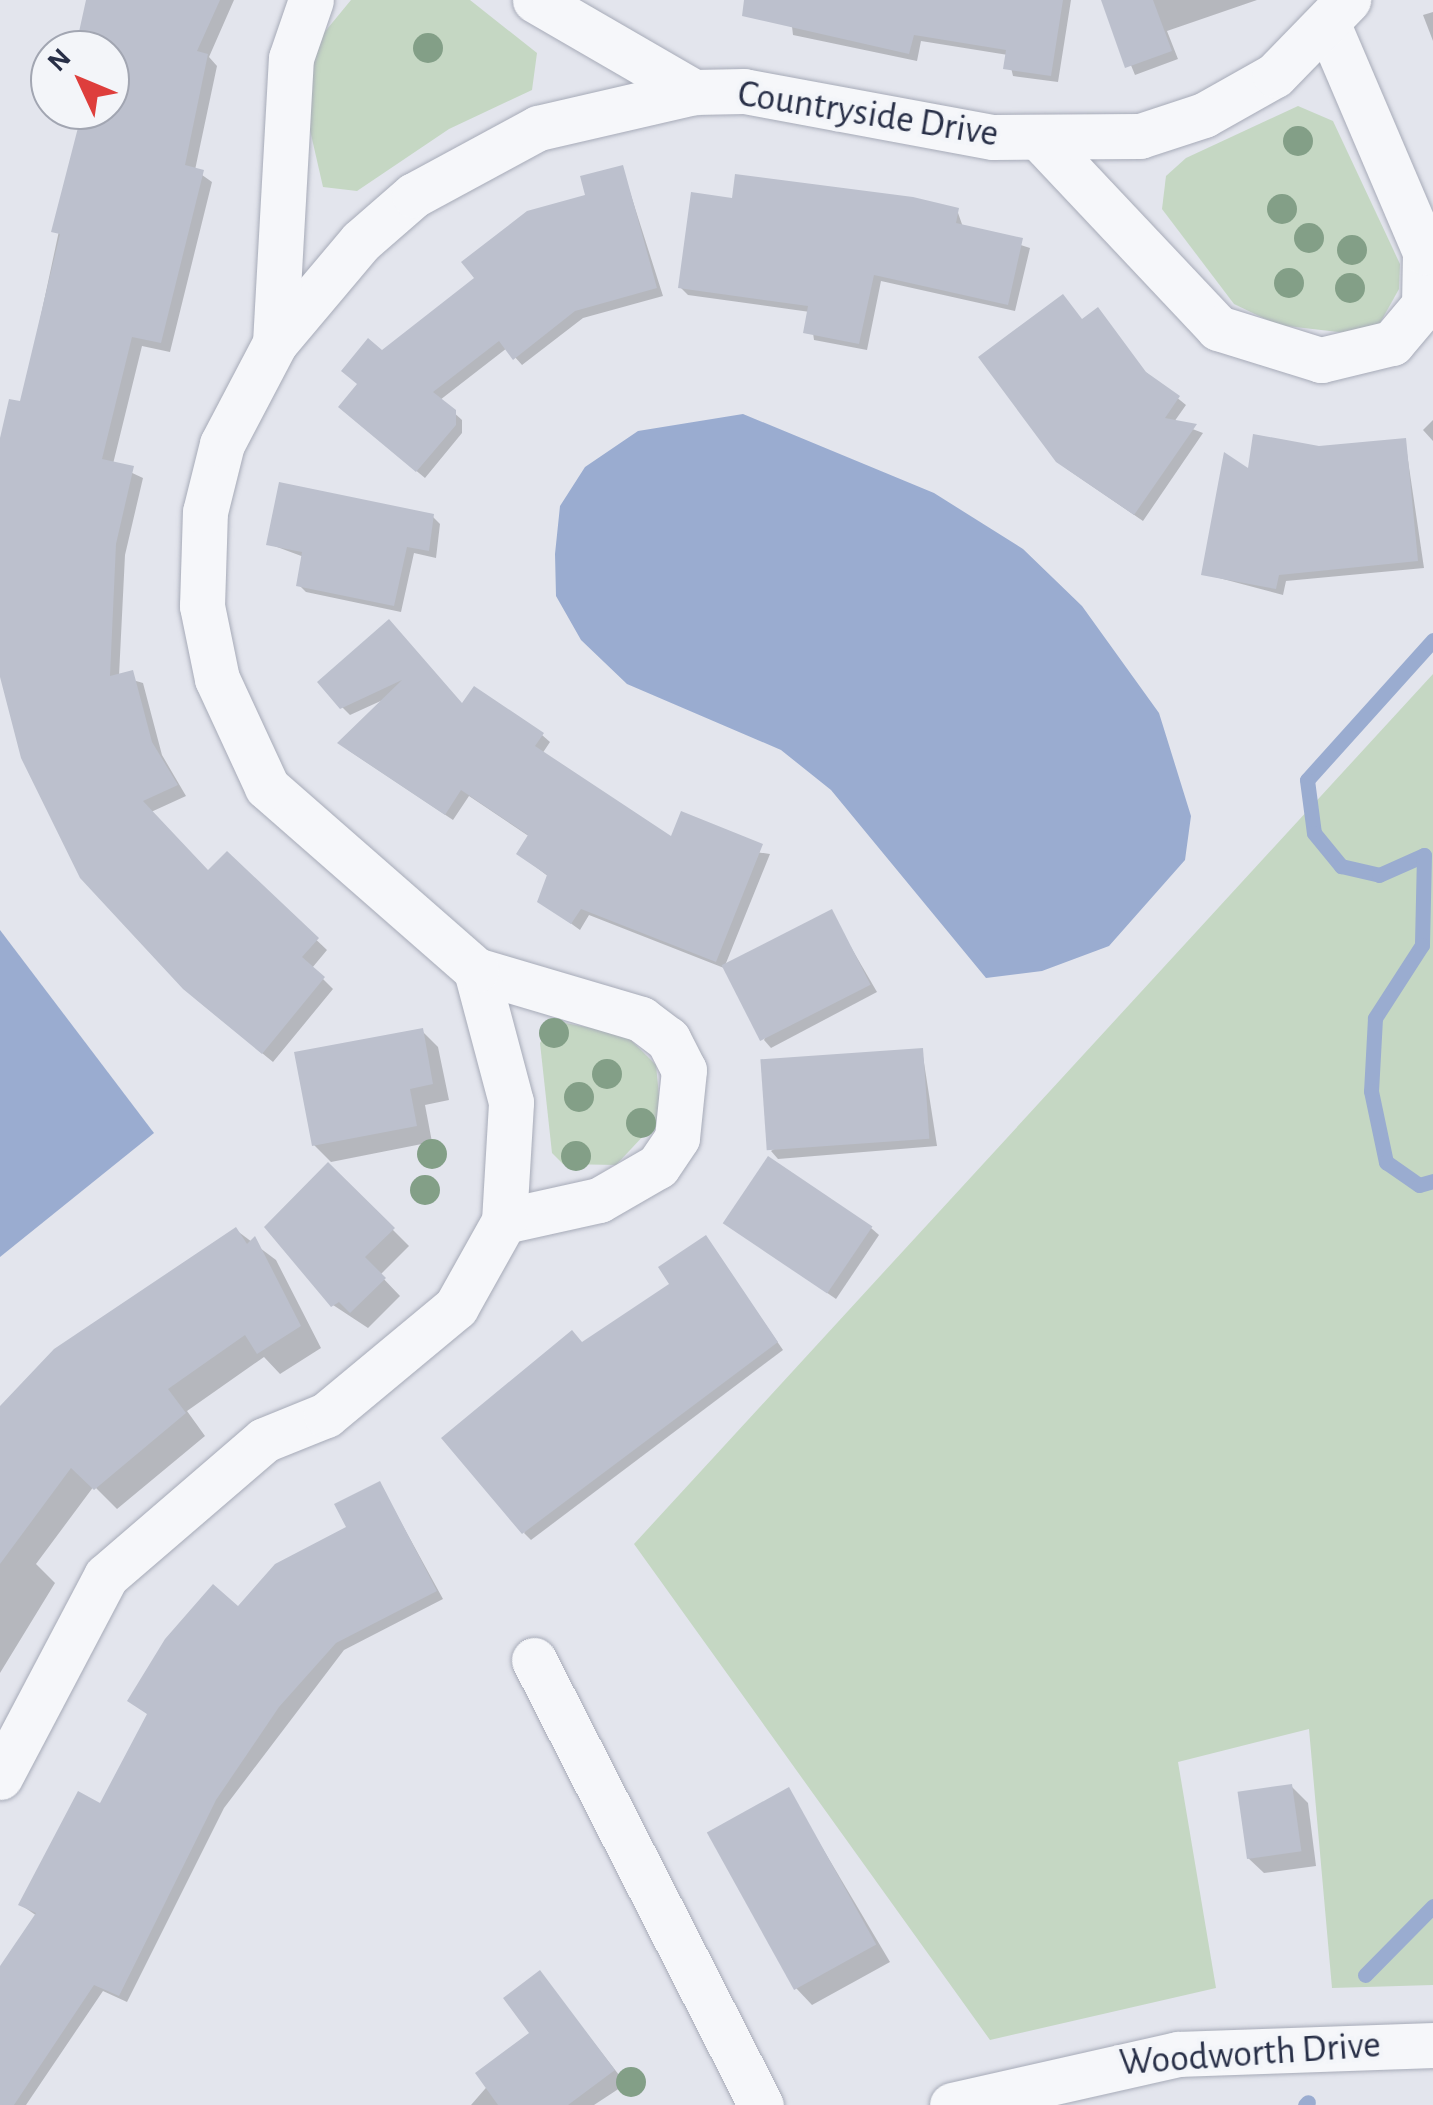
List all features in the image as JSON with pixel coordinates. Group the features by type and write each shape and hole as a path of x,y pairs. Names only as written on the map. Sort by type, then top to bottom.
{"street":[{"name":"Countryside Drive","path":"275,343 292,58 311,0"},
{"name":"Countryside Drive","path":"535,0 694,92"},
{"name":"Countryside Drive","path":"504,1220 599,1200 658,1166 677,1138 684,1070 668,1040 641,1019 476,970 266,787 217,679 202,606 205,512 222,444 275,343 361,241 474,158 606,108 694,92 744,91 1042,140 1104,142 1190,121 1275,74 1338,13 1425,252 1424,305 1392,343 1321,360 1218,328 1042,140"},
{"path":"0,1777 106,1576 264,1440 326,1415 456,1308 504,1220 509,1088 476,970"},
{"path":"534,1660 761,2105"},
{"name":"Woodworth Drive","path":"952,2105 1178,2054 1433,2044"}],"green space":[{"path":"351,0 470,0 537,53 532,90 449,129 357,191 323,187 305,108 309,51"},
{"path":"1298,106 1333,121 1400,264 1399,289 1380,323 1347,333 1278,325 1234,304 1162,209 1166,176 1186,158"},
{"path":"1433,674 1433,1985 1332,1988 1309,1729 1178,1762 1216,1988 990,2040 634,1544"},
{"path":"554,1021 625,1034 656,1065 661,1117 616,1165 563,1164 552,1153 540,1043"}],"water":[{"path":"743,414 934,493 1023,549 1082,606 1159,713 1191,816 1185,860 1109,946 1042,971 986,978 831,790 781,750 627,684 581,640 556,596 555,554 560,506 585,467 638,431"},
{"path":"0,930 154,1133 0,1257"}],"building":[{"path":"86,0 220,0 197,51 208,54 185,165 204,170 161,343 132,337 102,459 134,466 116,544 110,676 133,670 152,742 178,785 143,801 208,870 227,851 319,938 302,957 325,977 262,1054 183,989 80,878 21,758 0,677 0,438 9,399 20,401 60,234 51,232 77,130 130,130 130,30 79,30"},
{"path":"744,0 1063,0 1051,76 1003,69 1006,50 914,35 909,54 742,16"},
{"path":"1101,0 1153,0 1172,51 1125,68"},
{"path":"623,165 657,288 575,311 513,360 499,341 433,392 456,410 456,425 416,472 338,407 357,384 341,371 368,338 382,350 474,278 461,262 527,211 585,195 580,176"},
{"path":"735,174 913,197 959,208 956,223 1023,238 1008,305 874,275 859,344 803,333 808,306 678,288 691,192 732,198"},
{"path":"1063,294 1082,319 1098,307 1146,372 1180,396 1165,418 1197,424 1134,515 1056,462 978,357"},
{"path":"1253,434 1319,446 1406,438 1418,561 1279,575 1276,589 1201,575 1224,452 1248,468"},
{"path":"279,482 434,514 429,551 407,547 394,606 296,586 302,552 266,545"},
{"path":"389,619 462,703 474,686 544,733 535,746 671,836 681,811 763,844 716,962 581,909 571,924 537,902 547,875 516,854 528,835 461,790 445,815 337,743 402,680 340,709 317,682"},
{"path":"832,909 871,985 760,1041 722,965"},
{"path":"423,1028 433,1084 410,1089 417,1126 312,1146 294,1052"},
{"path":"923,1048 929,1139 767,1150 760,1059"},
{"path":"768,1156 872,1226 827,1294 723,1223"},
{"path":"328,1162 395,1228 365,1257 386,1278 350,1313 339,1302 331,1307 264,1227"},
{"path":"236,1227 247,1244 255,1236 301,1326 257,1354 245,1335 168,1389 186,1413 94,1490 71,1468 0,1564 0,1406 54,1349"},
{"path":"706,1235 778,1342 522,1534 441,1438 572,1330 582,1342 669,1284 658,1267"},
{"path":"380,1481 437,1591 336,1643 279,1707 216,1800 119,1996 94,1985 14,2105 0,2105 0,1966 36,1913 18,1905 78,1791 100,1803 147,1714 127,1701 165,1639 213,1584 238,1606 275,1564 346,1527 334,1504"},
{"path":"1292,1784 1301,1851 1247,1859 1238,1792"},
{"path":"789,1787 876,1944 794,1990 707,1833"},
{"path":"540,1970 615,2070 568,2105 498,2105 475,2073 529,2033 503,1998"}],"waterway":[{"path":"1433,640 1307,780 1314,833 1341,866 1379,875 1424,855 1422,945 1375,1018 1371,1091 1386,1162 1419,1185 1433,1181"},
{"path":"1365,1975 1433,1906"},
{"path":"1305,2105 1308,2102"}]}
